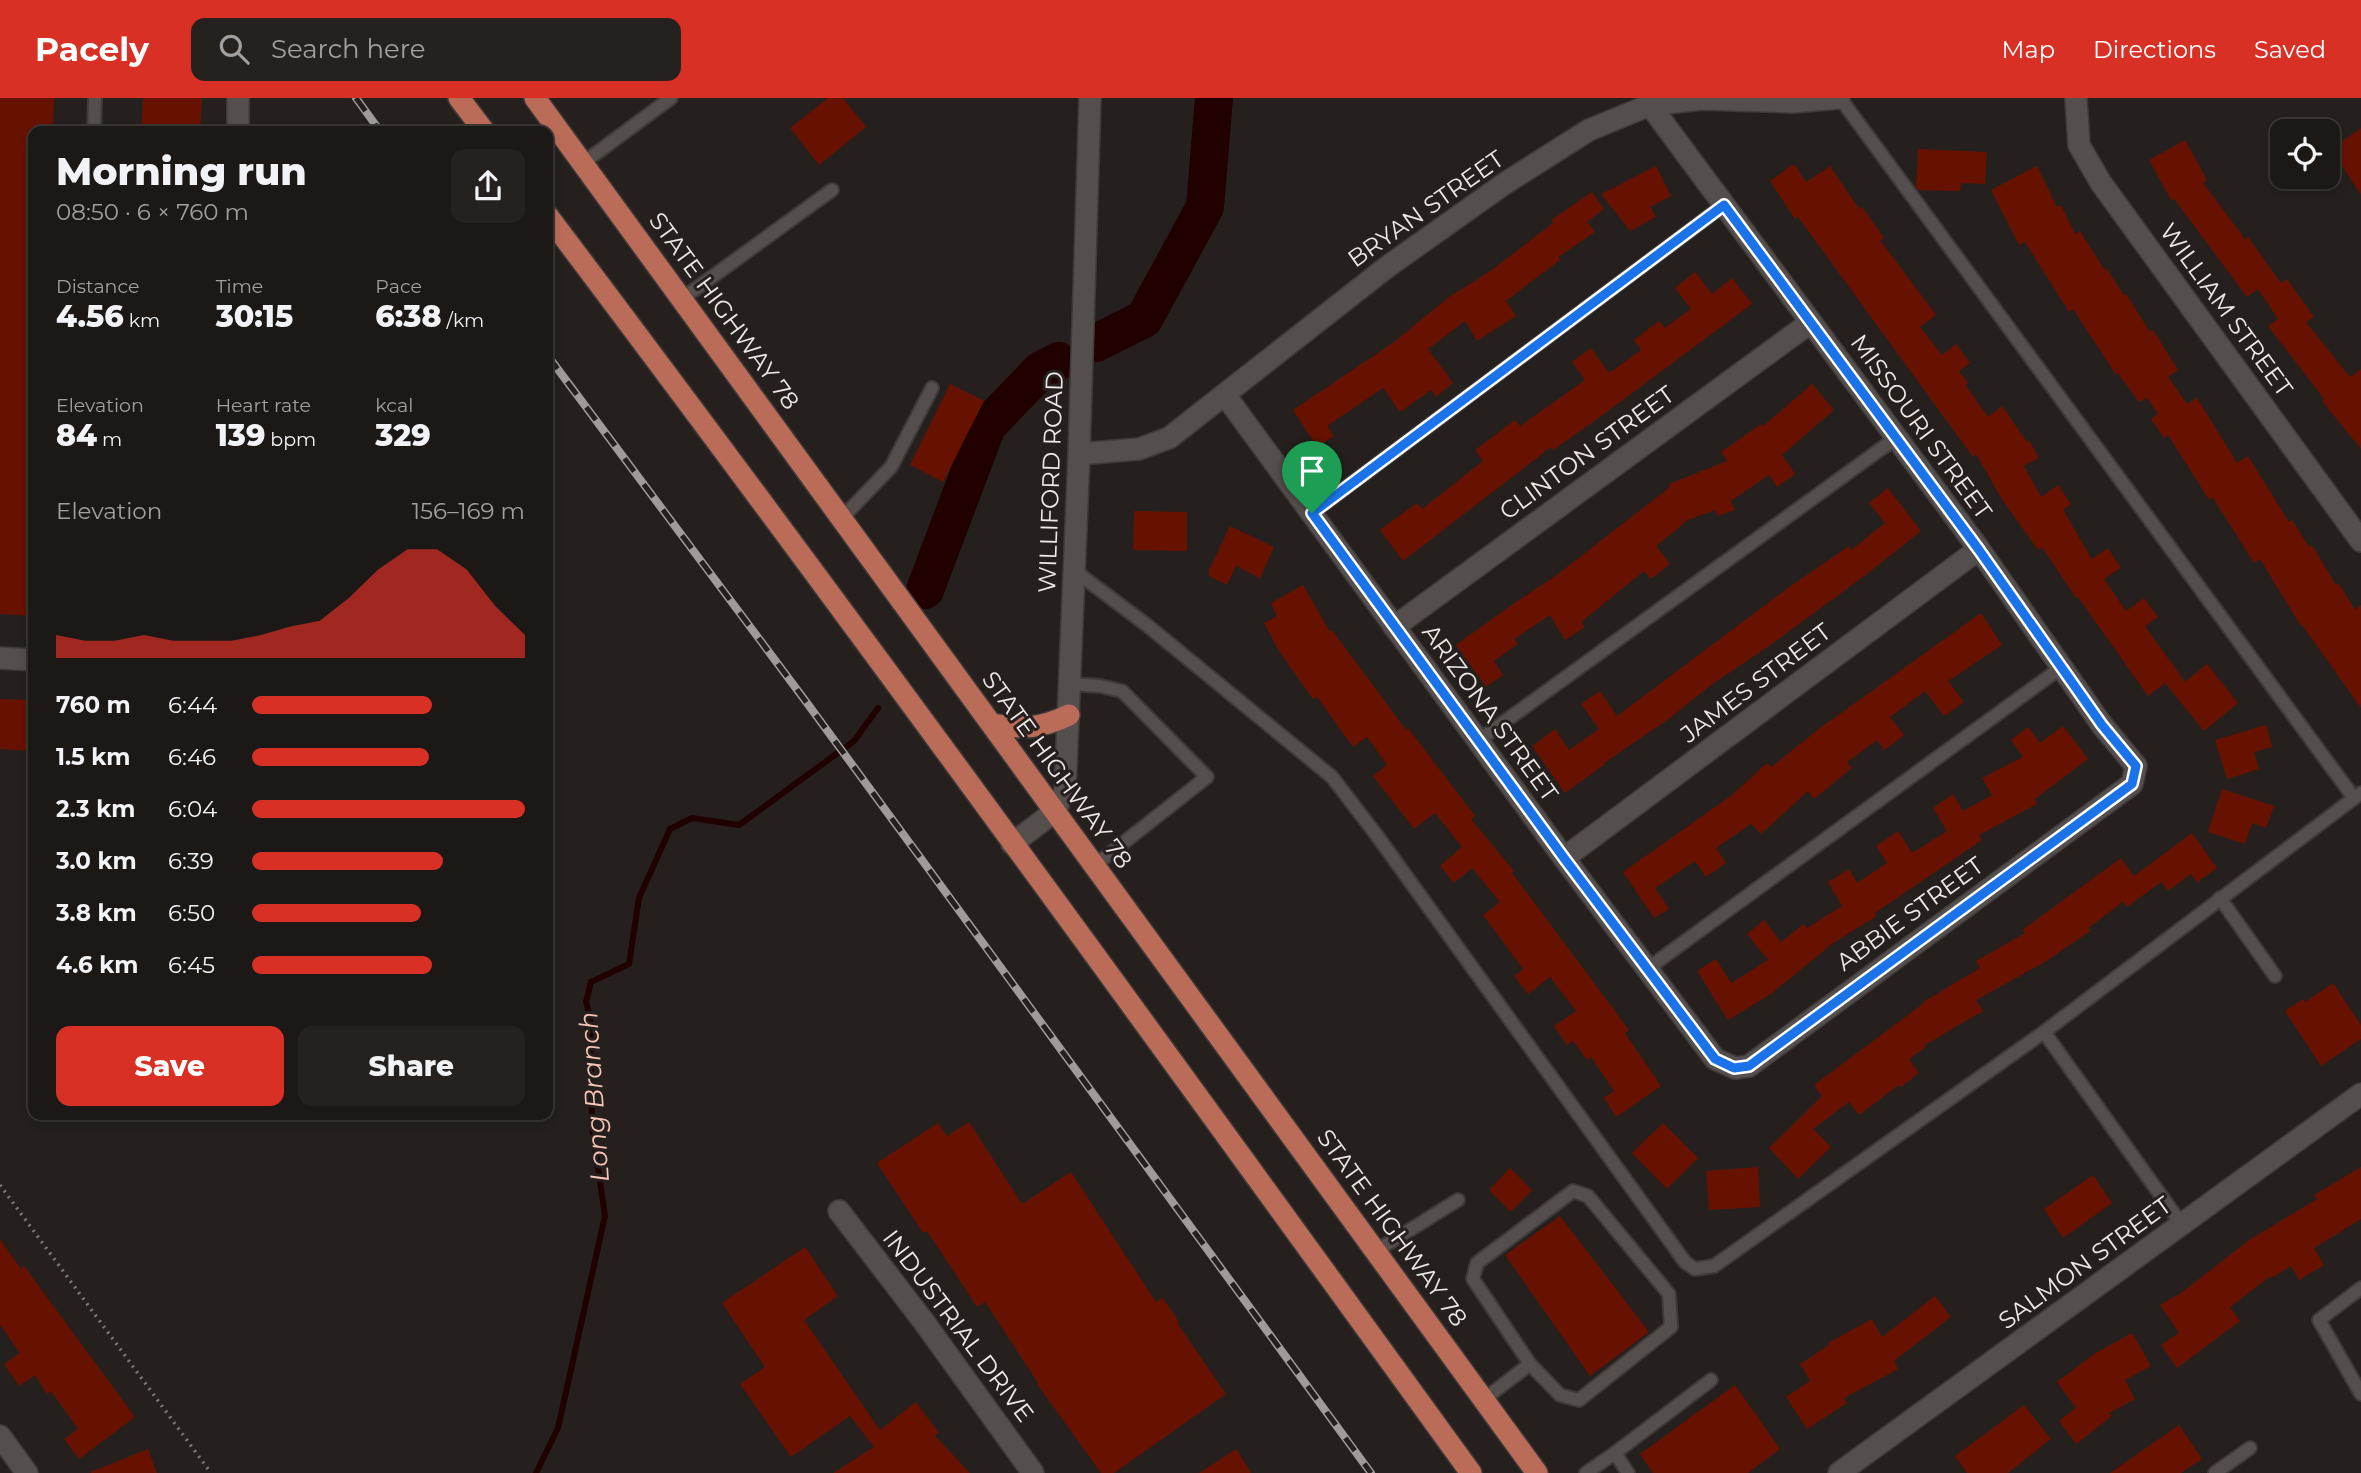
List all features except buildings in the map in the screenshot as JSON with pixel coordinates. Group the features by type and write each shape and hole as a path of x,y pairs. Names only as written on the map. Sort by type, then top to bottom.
{"main road":[{"path":"459,98 480,126"},
{"name":"STATE HIGHWAY 78","path":"535,98 1537,1473"},
{"path":"553,223 1012,844 1471,1473"},
{"path":"992,724 1018,729 1033,728 1051,724 1069,715"}],"street":[{"path":"238,126 239,98"},
{"name":"WILLIFORD ROAD","path":"1054,812 1065,791 1071,684 1090,98"},
{"name":"BRYAN STREET","path":"1079,454 1139,449 1169,438 1387,267 1504,184 1589,130 1650,106 1702,99 1793,102 1840,98"},
{"path":"2062,98 2078,98"},
{"name":"WILLIAM STREET","path":"2078,98 2079,145 2101,183 2361,541"},
{"name":"MISSOURI STREET","path":"1650,106 1979,550 2102,725 2136,766 2132,784"},
{"name":"CLINTON STREET","path":"1394,627 1811,322"},
{"name":"ARIZONA STREET","path":"1225,395 1564,858 1715,1059"},
{"name":"JAMES STREET","path":"1564,858 1979,550"},
{"path":"0,658 28,660"},
{"name":"ABBIE STREET","path":"1715,1059 1734,1068 1749,1066 2132,784"},
{"path":"1012,844 1054,812"},
{"name":"SALMON STREET","path":"1839,1473 2361,1094"},
{"name":"INDUSTRIAL DRIVE","path":"839,1212 924,1322 1033,1473"},
{"path":"0,1436 27,1473"}],"lane":[{"path":"94,126 96,98"},
{"path":"583,163 671,98"},
{"path":"1075,571 1148,626 1332,777 1685,1262 1695,1269 1714,1266 2044,1032 2357,796 1840,98"},
{"path":"683,298 832,190"},
{"path":"1312,513 1724,205"},
{"path":"842,518 891,467 932,388"},
{"path":"1478,741 1896,438"},
{"path":"1647,969 2062,667"},
{"path":"1071,684 1122,691 1207,777 1094,866"},
{"path":"2220,898 2275,976"},
{"path":"2044,1032 2182,1225"},
{"path":"1573,1191 1588,1196 1670,1294 1671,1328 1579,1399 1560,1395 1530,1364 1473,1279 1477,1263 1573,1191"},
{"path":"1376,1251 1458,1199"},
{"path":"2361,1288 2319,1320 2361,1394"},
{"path":"1483,1400 1530,1364"},
{"path":"1586,1473 1711,1380"},
{"path":"2216,1473 2250,1448"},
{"path":"1615,1453 1628,1473"}],"path":[{"path":"0,1185 211,1473"}],"waterway":[{"name":"Long Branch","path":"1096,343 1144,319 1205,207 1214,98"},
{"name":"Long Branch","path":"925,590 987,426 1041,370 1059,361"},
{"name":"Long Branch","path":"536,1473 558,1428 605,1216 592,1127 590,1017 586,1002 591,982 629,964 639,898 670,829 692,818 739,825 854,741 878,708"}],"railway":[{"path":"356,98 376,126"},
{"path":"553,363 807,703 1371,1473"}],"route":[{"path":"1724,205 1979,550 2102,725 2136,766 2132,784 1749,1066 1734,1068 1715,1059 1564,858 1312,513 1724,205"}]}
